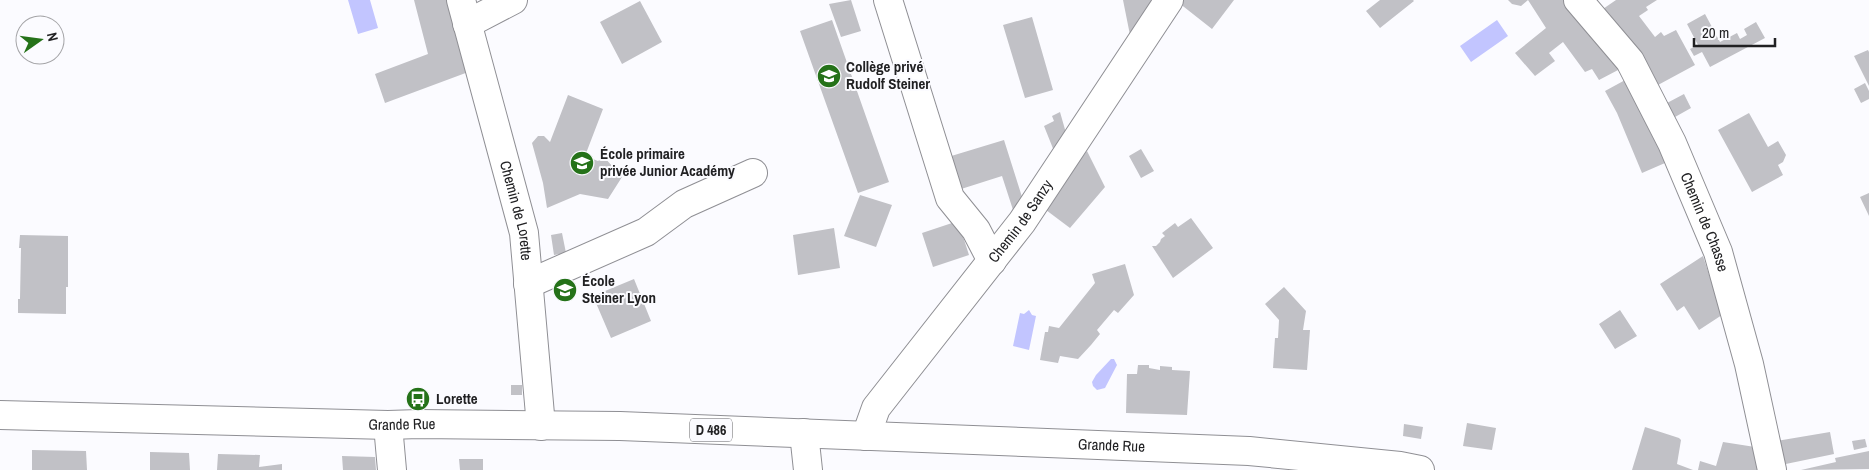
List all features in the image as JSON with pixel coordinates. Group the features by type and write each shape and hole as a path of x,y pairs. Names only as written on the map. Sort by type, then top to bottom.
{"street":[{"path":"464,12 513,0"},
{"path":"888,0 950,198 976,230 992,261"},
{"name":"Chemin de Sanzy","path":"866,436 876,408 1022,222 1169,0"},
{"name":"Chemin de Chasse","path":"1578,0 1630,61 1672,143 1714,243 1749,364 1772,470"},
{"name":"Chemin de Lorette","path":"464,12 524,234 541,426"},
{"path":"528,284 646,232 684,204 753,173"},
{"name":"Grande Rue","path":"0,415 388,425 620,426 804,433 1256,452 1400,466 1420,470"},
{"path":"388,425 392,470"},
{"path":"804,433 808,470"}],"water":[{"path":"348,0 370,0 378,28 358,34"},
{"path":"1497,20 1508,36 1471,62 1460,46"},
{"path":"1029,310 1032,315 1036,316 1029,350 1013,346 1020,313 1024,314"},
{"path":"1111,359 1114,359 1117,365 1105,388 1097,390 1092,382"}],"building":[{"path":"414,0 447,0 471,71 385,103 375,74 428,54"},
{"path":"851,0 861,31 841,37 829,4"},
{"path":"1123,0 1156,0 1131,40"},
{"path":"1181,0 1234,0 1212,29 1179,3"},
{"path":"1380,0 1414,1 1380,28 1366,11"},
{"path":"1508,0 1528,0 1521,6 1512,4"},
{"path":"1528,0 1564,0 1620,69 1599,80 1592,69 1585,72 1563,42 1549,53 1555,61 1535,76 1515,53 1546,28"},
{"path":"1616,0 1657,0 1646,7 1648,10 1639,16 1655,37 1661,32 1664,36 1676,30 1695,65 1658,85 1648,66 1646,68 1600,11"},
{"path":"640,1 662,42 622,64 600,22"},
{"path":"1705,14 1720,42 1737,33 1740,39 1747,35 1744,29 1756,22 1765,38 1710,67 1702,52 1694,56 1690,49 1698,45 1687,24"},
{"path":"1032,17 1053,90 1025,98 1003,25"},
{"path":"832,20 889,182 858,193 800,31"},
{"path":"1868,50 1869,52 1869,86 1854,56"},
{"path":"1627,79 1638,98 1665,163 1642,173 1617,113 1605,91"},
{"path":"1865,83 1869,91 1869,99 1861,103 1854,89"},
{"path":"1684,94 1691,108 1675,117 1667,103"},
{"path":"568,95 603,109 585,156 598,161 604,157 622,177 608,199 580,194 547,208 543,183 532,143 538,136 544,136 550,142"},
{"path":"1060,112 1068,140 1056,156 1044,126 1054,121 1052,116"},
{"path":"1749,113 1768,147 1778,141 1786,155 1783,162 1778,165 1783,175 1752,192 1718,130"},
{"path":"1004,140 1023,200 1014,213 1002,176 958,190 948,157"},
{"path":"1141,149 1154,171 1141,178 1129,156"},
{"path":"1087,151 1105,187 1070,228 1042,207"},
{"path":"1869,193 1869,216 1860,197"},
{"path":"860,195 892,205 876,247 844,236"},
{"path":"1191,218 1213,248 1173,278 1152,246 1156,246 1160,242 1165,236 1162,233 1175,223 1178,227"},
{"path":"958,221 969,255 933,267 922,233"},
{"path":"834,228 840,268 798,275 793,235"},
{"path":"562,233 566,253 554,255 551,235"},
{"path":"20,235 68,236 66,314 18,313 18,299 20,299"},
{"path":"1703,256 1722,315 1699,330 1684,306 1677,311 1660,284"},
{"path":"1125,264 1134,295 1118,313 1114,310 1097,330 1100,334 1091,345 1078,359 1060,356 1058,363 1040,360 1045,332 1048,332 1049,326 1059,328 1095,283 1092,274"},
{"path":"634,279 651,321 611,338 593,296"},
{"path":"1284,287 1306,311 1303,330 1310,330 1307,370 1273,368 1275,338 1278,338 1279,320 1265,304"},
{"path":"1620,310 1637,336 1615,349 1599,324"},
{"path":"1138,365 1149,365 1149,368 1160,370 1160,366 1172,367 1172,370 1190,371 1187,415 1126,413 1127,374 1137,374"},
{"path":"511,385 522,385 522,395 511,395"},
{"path":"1467,423 1496,428 1492,450 1463,446"},
{"path":"1404,424 1423,427 1421,439 1403,436"},
{"path":"1645,427 1679,438 1681,440 1677,464 1693,470 1632,470"},
{"path":"1830,432 1834,454 1781,465 1776,441"},
{"path":"1865,439 1867,447 1854,450 1852,441"},
{"path":"1723,442 1755,447 1759,470 1698,470 1700,461 1716,466"},
{"path":"32,450 86,451 87,470 32,470"},
{"path":"1869,451 1869,469 1801,470 1836,462 1835,458"},
{"path":"150,452 189,453 190,470 150,470"},
{"path":"218,454 260,455 259,467 282,464 282,470 217,470"},
{"path":"342,456 375,457 376,470 343,470"},
{"path":"459,459 483,459 483,470 460,470"}],"place":[{"name":"Collège privé Rudolf Steiner","path":"829,76"},
{"name":"École primaire privée Junior Académy","path":"582,163"},
{"name":"École Steiner Lyon","path":"565,290"},
{"name":"Lorette","path":"418,399"}]}
